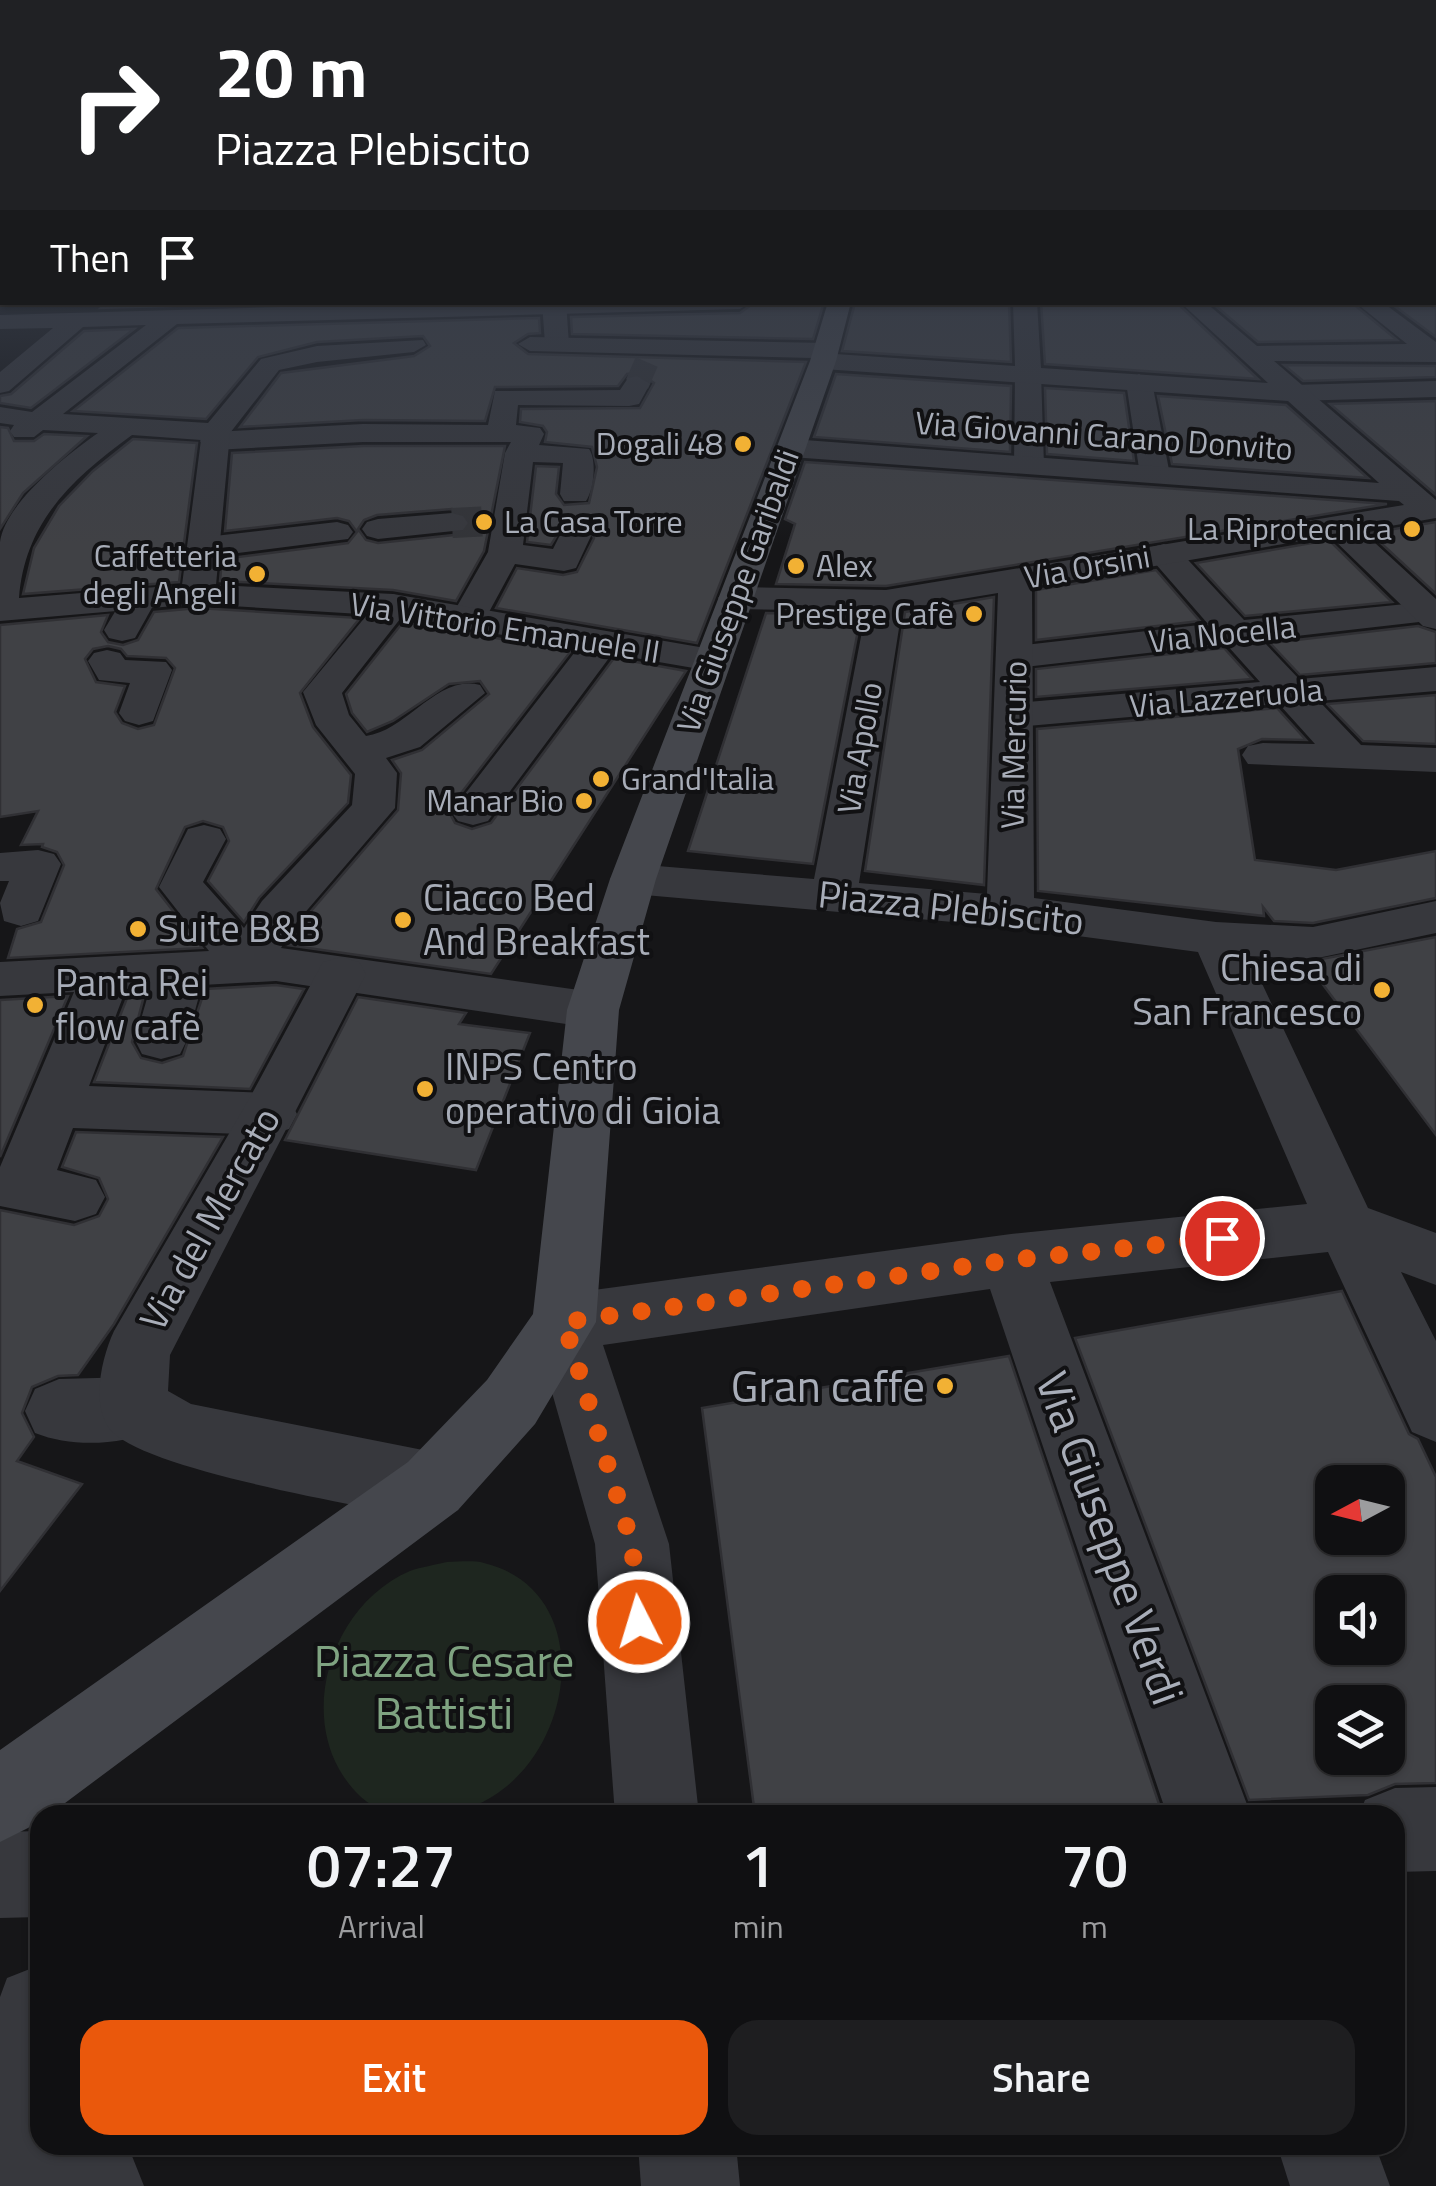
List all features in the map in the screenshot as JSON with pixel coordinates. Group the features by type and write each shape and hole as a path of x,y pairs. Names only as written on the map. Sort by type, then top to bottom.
{"main road":[{"name":"Via Giuseppe Garibaldi","path":"633,879 828,342"},
{"path":"0,1800 432,1486 473,1447 511,1402 564,1322 593,1010 633,879"}],"street":[{"path":"0,385 51,342"},
{"path":"0,448 140,342"},
{"path":"551,342 824,356 1294,393 1436,390"},
{"path":"1027,342 1029,466"},
{"path":"1235,342 1425,504"},
{"path":"1334,342 1346,352"},
{"path":"198,594 215,436 270,364 317,354 443,344"},
{"path":"1248,354 1435,352"},
{"path":"1139,382 1155,475"},
{"path":"469,617 506,552 511,444 503,389 548,386 629,398 636,384"},
{"path":"349,443 370,399"},
{"path":"0,415 215,436 349,443 440,433 511,444 584,446 575,494"},
{"path":"1326,422 1363,421"},
{"path":"0,610 1,582 17,535 39,497 70,466 127,426"},
{"path":"430,466 440,433"},
{"name":"Via Giovanni Carano Donvito","path":"791,448 1155,475 1425,504"},
{"name":"Via Orsini","path":"736,598 886,601 1425,504"},
{"path":"391,526 452,523"},
{"path":"1335,523 1427,602"},
{"path":"206,546 337,532"},
{"path":"506,552 564,561 575,536"},
{"path":"1164,554 1349,757"},
{"name":"Via Mercurio","path":"1010,911 1016,716 1015,580"},
{"name":"Via Vittorio Emanuele II","path":"0,610 198,594 392,605 711,660"},
{"path":"138,714 154,670 112,672 115,645 140,596"},
{"name":"Via Apollo","path":"834,895 886,601"},
{"name":"Via Nocella","path":"1016,657 1234,633 1427,602"},
{"path":"246,964 280,912 373,808 376,773 331,721 324,710 322,692 392,605"},
{"path":"473,812 603,640"},
{"name":"Via Lazzeruola","path":"1016,716 1436,679"},
{"path":"361,752 406,738 466,693"},
{"path":"1263,755 1436,760"},
{"path":"0,867 38,864 0,964"},
{"path":"191,866 246,964"},
{"name":"Piazza Plebiscito","path":"633,879 1010,911 1216,938 1313,943 1436,917"},
{"path":"1216,938 1346,1225 1436,1410"},
{"path":"0,980 246,964 593,1010"},
{"path":"161,1040 181,968"},
{"path":"75,1197 20,1190 108,972"},
{"name":"Via del Mercato","path":"134,1408 136,1352 269,1114 341,974"},
{"path":"54,1106 269,1114"},
{"path":"657,1805 632,1544 564,1322 1011,1260 1346,1225 1436,1259"},
{"name":"Via Giuseppe Verdi","path":"1011,1260 1204,1805"},
{"path":"59,1411 134,1408 180,1434 432,1486"},
{"path":"1405,1830 1436,1828"},
{"path":"0,1876 30,1874"},
{"path":"43,2155 44,2183"},
{"path":"688,2155 690,2186"},
{"path":"1329,2155 1340,2186"}],"green space":[{"name":"Piazza Cesare Battisti","path":"447,1562 484,1563 525,1583 551,1616 561,1657 558,1701 542,1744 514,1780 475,1805 372,1805 339,1769 328,1742 324,1714 326,1685 345,1629 384,1586 410,1571"}],"building":[{"path":"71,342 117,342 31,408 0,403 0,396 11,394"},
{"path":"160,342 317,342 258,357 206,419 73,411"},
{"path":"427,342 516,342 528,354 806,362 697,643 496,608 517,568 563,575 577,572 594,538 587,525 563,525 551,545 527,542 536,466 559,467 556,494 564,505 589,503 597,467 592,447 545,442 547,432 543,426 520,422 521,409 640,408 654,383 639,373 627,374 618,386 495,387 485,421 363,420 240,427 281,373 414,356 430,346"},
{"path":"844,342 1010,342 1011,362 842,351"},
{"path":"1044,342 1219,342 1258,379 1045,364"},
{"path":"1284,365 1436,366 1436,377 1303,381"},
{"path":"836,374 1011,386 1010,452 814,437"},
{"path":"1045,388 1124,393 1134,461 1047,454"},
{"path":"1158,396 1286,405 1368,478 1172,464"},
{"path":"1436,401 1436,495 1330,404"},
{"path":"0,427 8,428 14,441 34,441 44,434 87,436 23,493 0,529"},
{"path":"133,439 197,443 179,582 23,594 34,548 59,506 93,471"},
{"path":"363,446 505,446 484,551 456,601 393,590 220,581 222,559 348,543 357,532 349,521 337,518 225,531 232,453","holes":["452,509 464,512 471,521 463,534 378,543 366,540 358,529 364,520 377,515"]},
{"path":"805,462 1387,504 886,586 776,584 795,524 785,519"},
{"path":"1436,522 1436,594 1370,533"},
{"path":"1329,540 1392,602 1245,616 1196,563"},
{"path":"1156,570 1200,621 1036,640 1036,590"},
{"path":"994,597 984,885 865,871 905,612"},
{"path":"198,608 360,618 300,693 313,727 351,775 348,803 259,898 244,922 208,881 229,841 223,827 203,821 185,827 156,889 202,948 8,958 17,929 41,922 64,865 57,852 42,847 43,844 21,845 38,811 0,817 0,625 108,615 101,632 108,642 123,645 138,640 154,612","holes":["93,649 121,649 127,656 166,658 175,668 154,725 138,729 122,723 115,712 125,686 96,682 85,659"]},
{"path":"766,613 861,615 813,864 688,851"},
{"path":"403,622 571,651 448,810 455,823 472,829 491,823 614,658 686,671 491,974 287,945 299,925 398,810 401,773 392,760 422,750 489,694 480,681 449,684 393,721 367,732 352,713 346,694"},
{"path":"1418,626 1436,632 1436,663 1300,675 1270,643"},
{"path":"1224,648 1252,679 1036,697 1036,669"},
{"path":"1436,695 1436,744 1363,741 1327,704"},
{"path":"1277,708 1306,740 1262,739 1238,749 1255,860 1336,870 1436,851 1436,898 1313,923 1274,921 1263,907 1264,916 1038,891 1037,729"},
{"path":"1436,937 1436,1135 1306,962"},
{"path":"276,985 304,989 250,1089 94,1082 129,993 145,992 132,1042 141,1058 162,1063 183,1056 205,989"},
{"path":"68,996 0,1157 0,1000"},
{"name":"INPS Centro operativo di Gioia","path":"358,997 466,1013 459,1024 530,1033 476,1170 285,1140"},
{"path":"76,1132 223,1137 114,1324 78,1375 58,1376 32,1387 22,1413 34,1437 17,1461 82,1484 0,1591 0,1210 74,1225 99,1216 108,1199 99,1178 62,1167"},
{"path":"1342,1291 1409,1434 1418,1439 1436,1477 1436,1783 1395,1784 1368,1795 1249,1800 1075,1338"},
{"path":"1009,1356 1159,1804 754,1805 702,1408"}],"tunnel":[{"path":"637,384 651,352"},
{"path":"452,523 510,520"}],"place":[{"name":"Dogali 48","path":"743,444"},
{"name":"La Casa Torre","path":"484,522"},
{"name":"La Riprotecnica","path":"1412,529"},
{"name":"Alex","path":"796,566"},
{"name":"Caffetteria degli Angeli","path":"257,574"},
{"name":"Prestige Cafè","path":"974,614"},
{"name":"Grand'Italia","path":"601,779"},
{"name":"Manar Bio","path":"584,801"},
{"name":"Ciacco Bed And Breakfast","path":"403,920"},
{"name":"Suite B&B","path":"138,929"},
{"name":"Chiesa di San Francesco","path":"1382,990"},
{"name":"Panta Rei flow cafè","path":"35,1005"},
{"name":"INPS Centro operativo di Gioia","path":"425,1089"},
{"name":"Gran caffe","path":"945,1386"}],"route":[{"path":"639,1622 632,1544 564,1322 1011,1260 1222,1238"}]}
